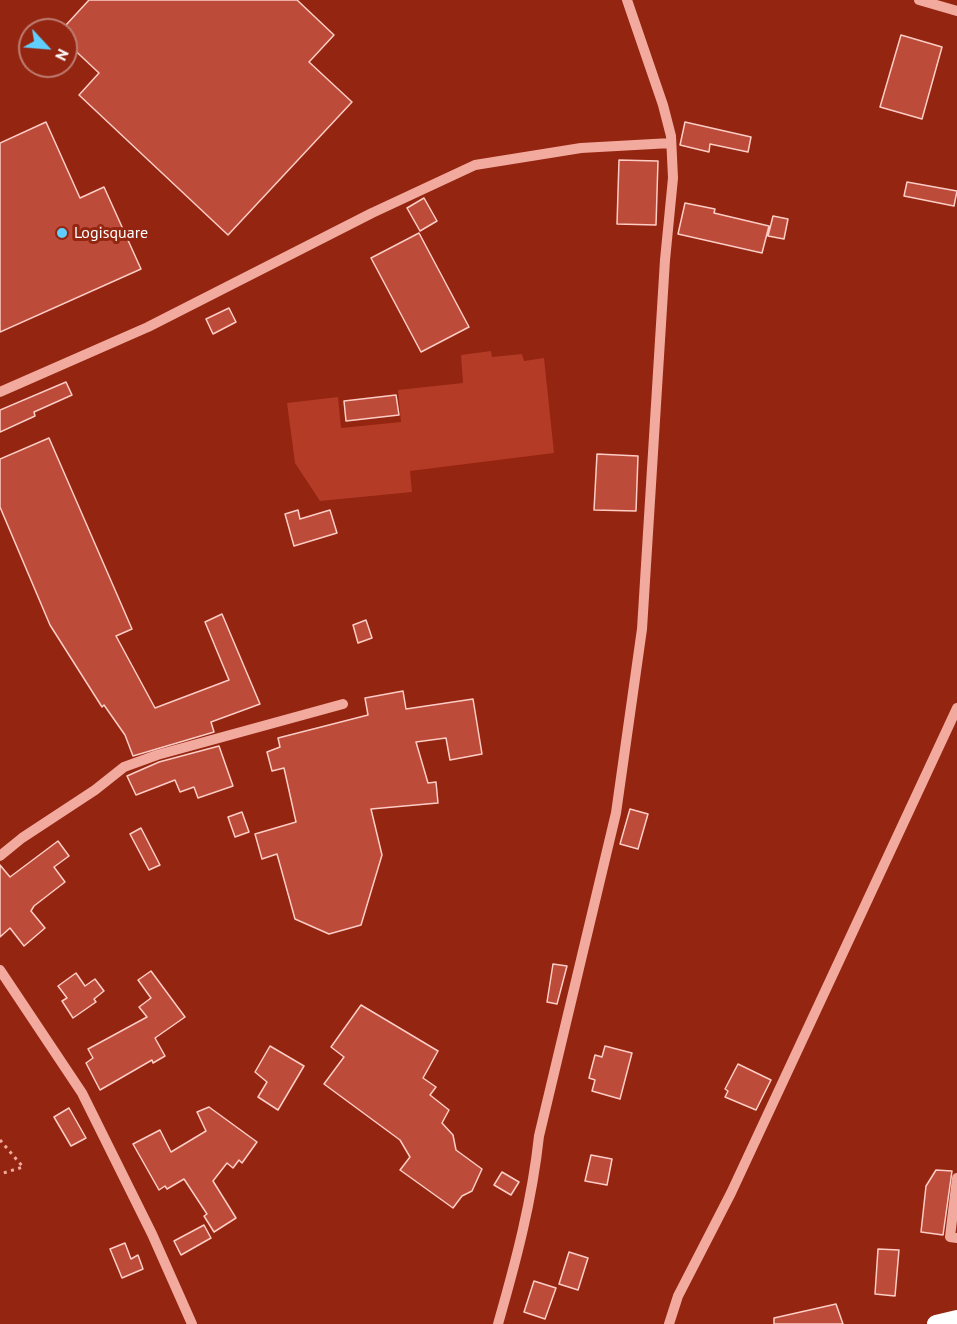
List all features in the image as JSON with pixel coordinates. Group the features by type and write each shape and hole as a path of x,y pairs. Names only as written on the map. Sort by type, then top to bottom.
{"highway":[{"path":"936,1324 957,1319"}],"street":[{"path":"498,1324 525,1226 534,1185 539,1136 616,813 642,629 665,260 673,177 671,143 663,105 627,0"},
{"path":"919,0 957,11"},
{"path":"0,392 148,327 372,213 475,165 582,148 671,143"},
{"path":"0,856 124,767 157,754 343,704"},
{"path":"669,1324 678,1296 731,1193 957,708"},
{"path":"0,970 81,1093 152,1234 192,1324"},
{"path":"957,1178 950,1237 957,1238"}],"path":[{"path":"0,1140 23,1167 0,1174"}],"shaded area":[{"path":"491,351 492,357 522,354 524,361 544,358 554,453 410,471 412,492 320,501 295,463 287,403 338,397 341,428 401,422 398,390 463,383 461,355"}],"building":[{"path":"89,0 297,0 334,35 309,62 352,102 228,235 79,95 99,73 78,53 78,18 72,18"},
{"path":"901,35 942,47 922,119 880,107"},
{"name":"Logisquare","path":"46,122 80,198 104,187 141,269 0,332 0,143"},
{"path":"685,122 751,137 748,152 710,144 709,152 680,145"},
{"path":"619,160 658,161 656,225 617,224"},
{"path":"907,182 957,191 954,206 904,196"},
{"path":"424,198 437,221 420,231 407,208"},
{"path":"685,203 715,209 714,213 769,226 762,253 678,234"},
{"path":"773,216 788,219 784,239 768,236"},
{"path":"419,233 469,327 421,352 371,258"},
{"path":"229,308 236,322 213,334 206,319"},
{"path":"66,382 72,395 34,412 35,416 0,432 0,410"},
{"path":"396,395 399,415 346,421 344,401"},
{"path":"49,438 132,629 116,636 155,708 229,680 205,622 222,614 260,704 211,722 214,732 133,756 125,735 104,705 102,707 50,625 0,507 0,459"},
{"path":"597,454 638,456 636,511 594,510"},
{"path":"298,510 300,519 330,510 337,533 294,546 285,514"},
{"path":"366,620 372,638 358,643 353,625"},
{"path":"403,691 406,709 473,699 482,754 450,760 446,738 416,742 428,783 436,782 438,803 371,809 382,855 361,925 329,934 295,919 277,854 262,859 255,834 296,822 284,768 272,771 267,752 280,747 278,738 368,715 365,698"},
{"path":"219,746 233,786 198,798 194,787 180,792 175,780 136,795 127,776 159,762"},
{"path":"630,809 648,814 638,849 620,844"},
{"path":"242,812 249,832 235,837 228,817"},
{"path":"141,828 160,865 149,870 130,834"},
{"path":"58,841 69,856 54,867 65,882 34,906 31,911 45,928 24,946 10,928 0,937 0,865 10,877"},
{"path":"553,964 567,966 557,1004 547,1002"},
{"path":"151,971 185,1017 155,1038 165,1056 153,1063 152,1060 100,1090 86,1063 93,1058 88,1049 147,1017 139,1007 151,998 138,980"},
{"path":"76,973 85,986 95,979 104,991 94,999 96,1002 73,1018 62,1001 67,998 58,986"},
{"path":"361,1005 438,1051 423,1078 436,1087 430,1095 449,1110 442,1123 453,1135 456,1150 482,1169 472,1191 462,1196 453,1208 400,1170 410,1157 400,1140 324,1084 344,1057 331,1047"},
{"path":"270,1046 304,1066 278,1110 258,1097 267,1082 255,1072"},
{"path":"605,1046 632,1053 620,1099 592,1091 595,1080 589,1078 595,1055 602,1057"},
{"path":"738,1064 771,1080 756,1110 725,1097 728,1091 725,1089"},
{"path":"209,1107 257,1142 242,1163 239,1160 233,1168 227,1163 213,1181 236,1218 214,1232 204,1216 207,1214 184,1179 167,1189 165,1186 159,1190 133,1144 160,1130 171,1152 206,1131 197,1112"},
{"path":"69,1108 86,1138 71,1146 54,1117"},
{"path":"591,1155 612,1159 607,1185 585,1181"},
{"path":"936,1170 952,1171 943,1235 921,1232 926,1186"},
{"path":"502,1172 519,1182 511,1195 494,1185"},
{"path":"204,1225 211,1238 181,1255 174,1241"},
{"path":"125,1243 131,1259 138,1255 143,1269 122,1278 110,1249"},
{"path":"878,1249 899,1250 895,1296 875,1294"},
{"path":"569,1252 588,1258 578,1290 559,1284"},
{"path":"534,1281 556,1288 545,1319 524,1312"},
{"path":"836,1304 843,1324 774,1324 774,1318"}],"place":[{"name":"Logisquare","path":"62,233"}]}
